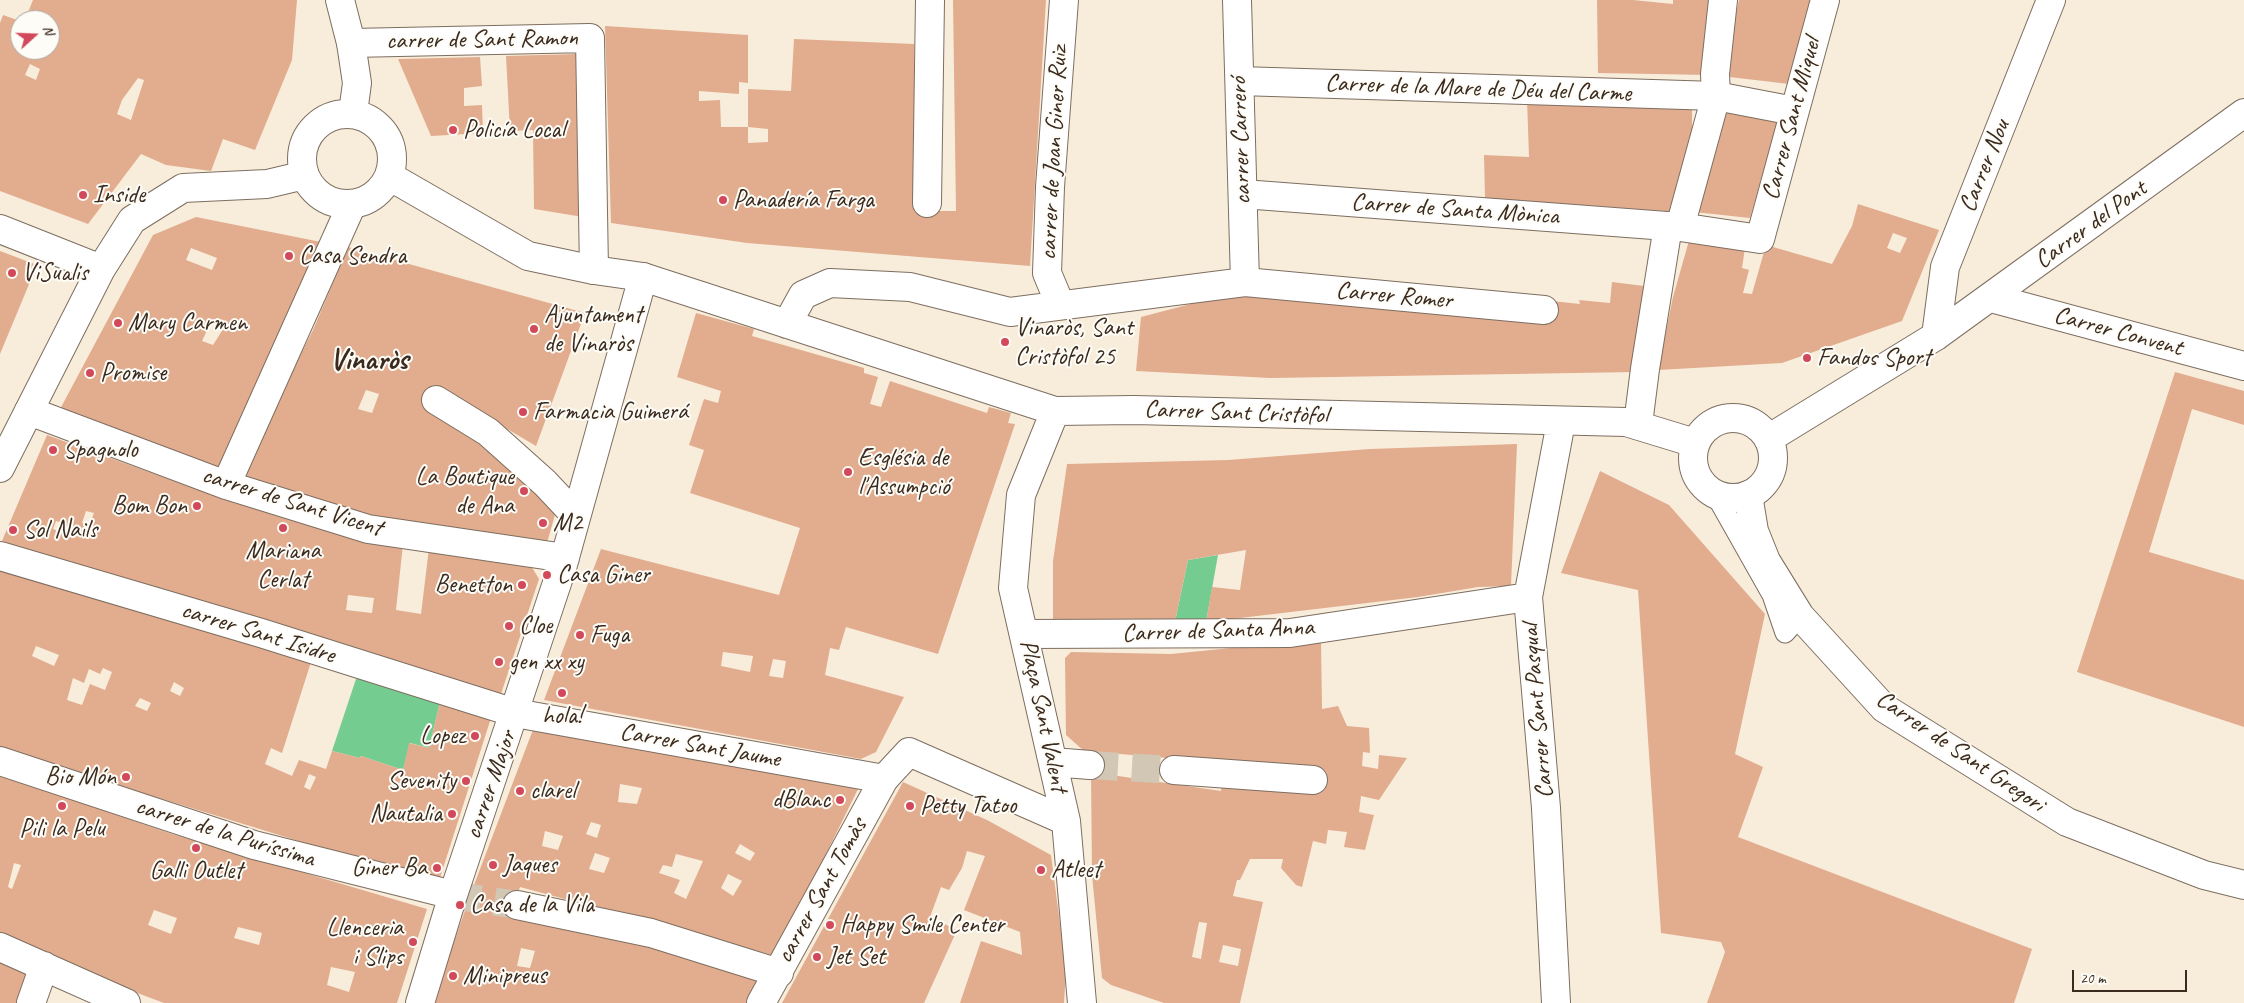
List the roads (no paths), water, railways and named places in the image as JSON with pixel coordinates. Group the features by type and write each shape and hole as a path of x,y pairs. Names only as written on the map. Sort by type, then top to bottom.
{"street":[{"path":"340,0 351,43 357,82 353,113"},
{"path":"927,203 930,0"},
{"name":"carrer de Joan Giner Ruiz","path":"1060,304 1047,273 1050,187 1064,0"},
{"name":"carrer Carreró","path":"1237,0 1245,282"},
{"path":"1638,424 1645,369 1674,227 1716,96 1715,74 1723,0"},
{"name":"Carrer Sant Miquel","path":"1760,239 1825,0"},
{"name":"Carrer Nou","path":"1936,336 1945,266 2051,0"},
{"name":"carrer de Sant Ramon","path":"351,43 590,38 594,270"},
{"name":"Carrer de la Mare de Déu del Carme","path":"1240,81 1716,96 1794,111"},
{"path":"353,113 369,118 380,127 390,144 393,158 389,176 383,187 366,200 352,204 331,201 318,194 305,175 302,166 303,150 307,137 319,123 335,115 353,113"},
{"name":"Carrer del Pont","path":"1768,439 1936,336 2244,113"},
{"path":"0,468 101,269 132,220 183,188 267,184 305,175"},
{"name":"Carrer Sant Cristòfol","path":"389,176 528,256 594,270 643,276 1055,411 1134,410 1638,424 1695,443"},
{"name":"Carrer de Santa Mònica","path":"1243,194 1674,227 1760,239"},
{"path":"226,485 352,204"},
{"path":"0,229 101,269"},
{"name":"carrer Major","path":"420,1003 453,895 564,563 643,276"},
{"path":"787,324 803,295 830,283 910,287 1010,312 1048,308 1060,304 1245,282"},
{"name":"Carrer Romer","path":"1245,282 1544,310"},
{"name":"Carrer Convent","path":"1991,298 2244,366"},
{"path":"436,400 488,432 544,483 576,516"},
{"name":"carrer de Sant Vicent","path":"29,411 226,485 368,529 564,563"},
{"name":"Plaça Sant Valent","path":"1055,411 1022,495 1013,588 1066,821"},
{"path":"1733,417 1747,420 1760,428 1768,439 1773,457 1771,471 1765,482 1748,494 1742,497 1725,498 1715,494 1699,479 1694,466 1695,443 1707,427 1721,418 1733,417"},
{"name":"Carrer Sant Pasqual","path":"1556,1003 1546,808 1528,597 1561,422"},
{"name":"Carrer de Sant Gregori","path":"1748,494 1754,531 1793,625 1884,708 2067,822 2204,875 2244,885"},
{"name":"carrer Sant Isidre","path":"0,556 515,713"},
{"name":"Carrer de Santa Anna","path":"1025,634 1290,633 1528,597"},
{"name":"Carrer Sant Jaume","path":"515,713 884,779"},
{"name":"Plaça Sant Valent","path":"884,779 910,752 1066,821"},
{"name":"carrer de la Puríssima","path":"0,761 254,845 453,895"},
{"path":"1053,762 1090,765"},
{"path":"1174,770 1313,780"},
{"name":"carrer Sant Tomàs","path":"760,1003 884,779"},
{"path":"1066,821 1082,1003"},
{"path":"517,905 652,933 778,972"},
{"path":"0,948 126,1003"},
{"path":"31,1003 44,966"}],"lane":[{"path":"1715,494 1772,595 1793,625"}],"tunnel":[{"path":"1090,765 1174,770"},
{"path":"453,895 517,905"}],"place":[{"name":"Policía Local","path":"453,130"},
{"name":"Inside","path":"83,195"},
{"name":"Panadería Farga","path":"723,200"},
{"name":"Casa Sendra","path":"289,256"},
{"name":"ViSualis","path":"12,273"},
{"name":"Mary Carmen","path":"118,323"},
{"name":"Ajuntament de Vinaròs","path":"534,329"},
{"name":"Vinaròs, Sant Cristòfol 25","path":"1005,342"},
{"name":"Fandos Sport","path":"1807,358"},
{"name":"Promise","path":"90,373"},
{"name":"Farmacia Guimerá","path":"523,412"},
{"name":"Spagnolo","path":"53,450"},
{"name":"Església de l'Assumpció","path":"848,472"},
{"name":"La Boutique de Ana","path":"524,491"},
{"name":"Bom Bon","path":"197,506"},
{"name":"M2","path":"543,523"},
{"name":"Mariana Cerlat","path":"283,528"},
{"name":"Sol Nails","path":"13,530"},
{"name":"Casa Giner","path":"547,575"},
{"name":"Benetton","path":"522,585"},
{"name":"Cloe","path":"509,626"},
{"name":"Fuga","path":"580,635"},
{"name":"gen xx xy","path":"499,662"},
{"name":"hola!","path":"562,693"},
{"name":"Lopez","path":"475,736"},
{"name":"Bio Món","path":"126,777"},
{"name":"Sevenity","path":"466,781"},
{"name":"clarel","path":"520,791"},
{"name":"dBlanc","path":"840,800"},
{"name":"Pili la Pelu","path":"62,806"},
{"name":"Petty Tatoo","path":"910,806"},
{"name":"Nautalia","path":"452,814"},
{"name":"Galli Outlet","path":"196,848"},
{"name":"Jaques","path":"493,865"},
{"name":"Giner Ba","path":"437,868"},
{"name":"Atleet","path":"1041,870"},
{"name":"Casa de la Vila","path":"460,905"},
{"name":"Happy Smile Center","path":"830,925"},
{"name":"Llenceria i Slips","path":"413,942"},
{"name":"Jet Set","path":"817,957"},
{"name":"Minipreus","path":"453,976"}],"district":[{"name":"Vinaròs","path":"369,361"}]}
